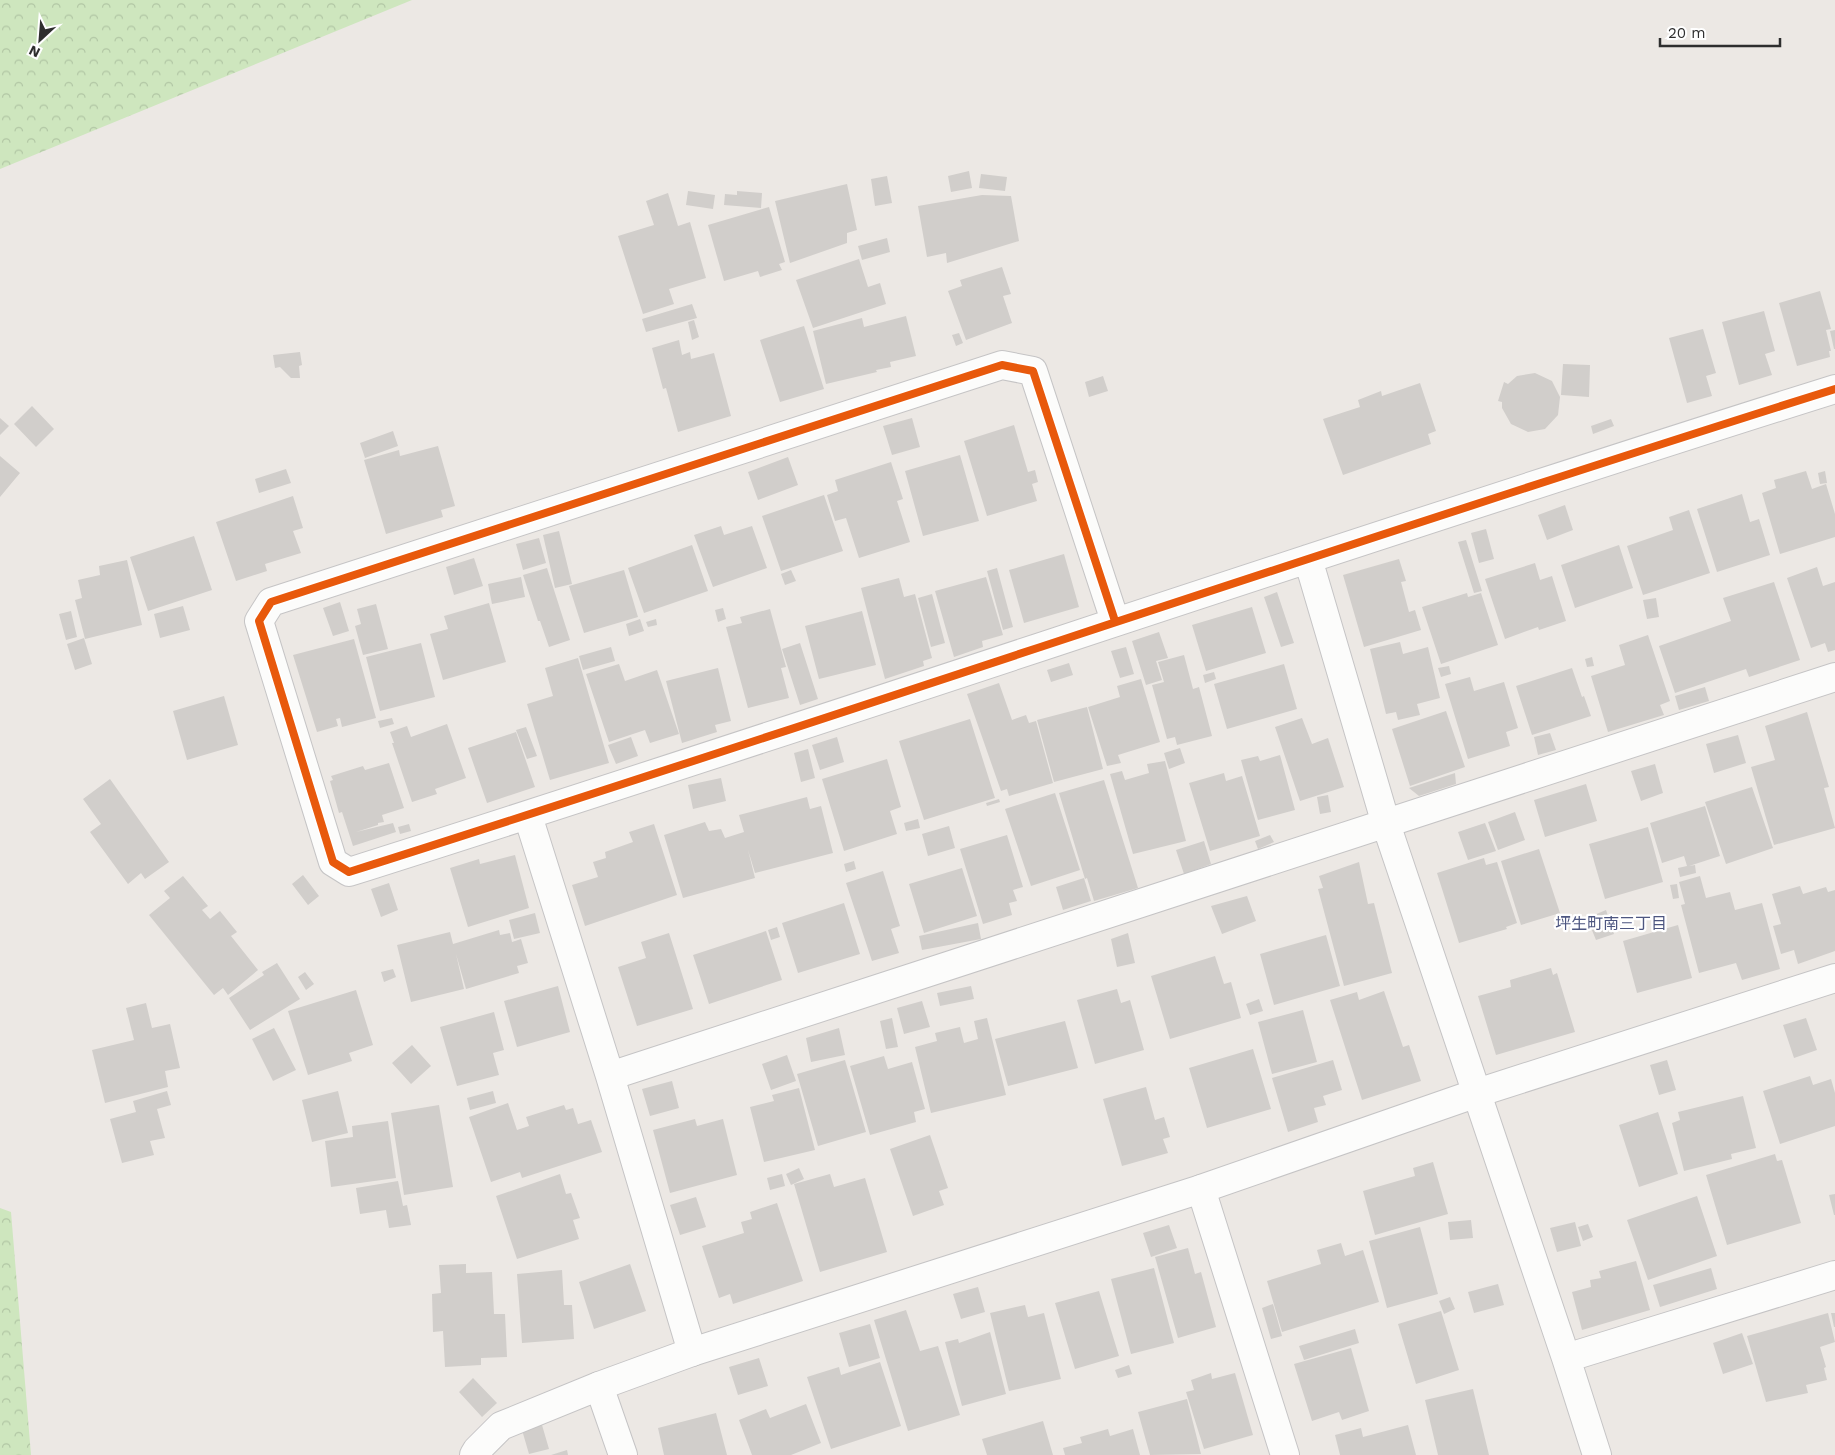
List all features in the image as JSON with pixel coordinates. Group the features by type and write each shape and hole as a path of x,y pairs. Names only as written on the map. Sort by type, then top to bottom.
{"street":[{"path":"1115,621 1033,371 1002,365 271,602 259,621 333,862 348,872 528,816 1115,621 1835,388"},
{"path":"1308,559 1386,824 1597,1455"},
{"path":"610,1076 1835,677"},
{"path":"528,816 610,1076 692,1352"},
{"path":"474,1455 501,1426 599,1386 692,1352 1201,1189 1477,1093 1835,978"},
{"path":"1201,1189 1281,1454"},
{"path":"1566,1358 1835,1275"},
{"path":"599,1386 623,1455"}],"green space":[{"path":"0,0 412,0 0,169"},
{"path":"0,1208 11,1212 31,1455 0,1455"}],"building":[{"path":"969,171 972,188 951,192 948,176"},
{"path":"981,174 1007,177 1005,191 979,188"},
{"path":"887,176 892,203 875,206 871,179"},
{"path":"847,184 857,230 847,233 847,243 790,263 775,201"},
{"path":"688,191 715,195 713,209 686,205"},
{"path":"737,191 762,193 761,208 724,205 725,194 737,195"},
{"path":"668,193 678,226 690,222 706,278 669,289 674,304 643,314 618,236 654,225 646,201"},
{"path":"982,195 1011,196 1019,241 947,263 946,253 927,257 918,206"},
{"path":"769,207 785,262 779,264 782,270 760,277 758,271 724,281 708,225"},
{"path":"887,238 890,252 862,260 858,246"},
{"path":"859,259 868,287 880,283 886,304 813,328 796,280"},
{"path":"1002,267 1011,294 1003,296 1012,323 966,340 948,291 962,286 960,280"},
{"path":"1820,291 1831,329 1826,330 1831,351 1829,351 1830,357 1797,366 1779,303"},
{"path":"692,304 697,318 646,332 642,319"},
{"path":"1764,311 1775,351 1765,354 1772,375 1739,385 1722,322"},
{"path":"906,316 916,356 890,362 891,367 876,370 877,372 826,384 813,331 862,318 864,327"},
{"path":"694,320 699,337 692,340 688,322"},
{"path":"804,326 824,389 780,402 760,340"},
{"path":"1703,329 1716,373 1706,376 1712,396 1687,403 1669,338"},
{"path":"1835,330 1835,349 1834,349 1830,331"},
{"path":"959,333 963,343 956,346 952,335"},
{"path":"679,340 682,355 690,352 691,359 714,353 731,416 678,432 666,388 663,389 652,348"},
{"path":"300,352 302,365 299,366 300,378 291,378 280,367 275,368 273,355"},
{"path":"1563,364 1590,365 1589,397 1561,395"},
{"path":"1535,373 1552,381 1560,397 1558,415 1545,429 1528,432 1511,424 1502,408 1502,402 1498,401 1504,382 1508,384 1517,376"},
{"path":"1103,376 1108,391 1089,397 1085,382"},
{"path":"1420,383 1436,431 1428,434 1431,444 1343,475 1323,419 1360,407 1358,400 1381,391 1382,396"},
{"path":"32,406 54,429 36,447 14,424"},
{"path":"0,418 9,426 0,435"},
{"path":"912,418 920,447 892,455 883,426"},
{"path":"1611,419 1614,426 1593,434 1591,426"},
{"path":"1014,425 1028,472 1035,470 1038,482 1032,484 1037,501 987,516 964,441"},
{"path":"393,431 398,446 365,458 360,443"},
{"path":"438,446 455,506 441,510 443,517 386,534 364,460 399,450 400,456"},
{"path":"960,455 979,521 923,536 905,471"},
{"path":"0,456 20,473 0,497"},
{"path":"788,457 798,485 758,500 748,472"},
{"path":"891,462 903,499 897,501 910,542 859,558 846,518 835,521 827,495 838,491 835,480"},
{"path":"286,469 291,483 259,493 255,479"},
{"path":"1806,471 1812,489 1826,484 1835,514 1835,537 1780,554 1762,493 1776,488 1774,480"},
{"path":"1825,471 1827,483 1820,484 1818,473"},
{"path":"1742,494 1750,522 1759,519 1770,555 1717,572 1697,509"},
{"path":"824,495 843,551 781,571 762,516"},
{"path":"293,496 303,528 293,531 301,553 265,564 267,571 236,581 216,522"},
{"path":"1565,505 1573,530 1547,540 1538,515"},
{"path":"1689,510 1710,573 1643,595 1627,546 1673,530 1669,517"},
{"path":"721,526 724,535 752,526 767,568 713,587 694,535"},
{"path":"1486,529 1494,559 1479,563 1471,533"},
{"path":"559,531 572,584 555,588 543,535"},
{"path":"194,536 212,590 148,611 130,557"},
{"path":"539,538 546,563 523,570 516,544"},
{"path":"1466,540 1482,591 1474,593 1458,542"},
{"path":"692,545 708,591 644,613 628,568"},
{"path":"1619,545 1633,588 1575,608 1561,565"},
{"path":"1064,554 1079,607 1024,623 1009,570"},
{"path":"474,558 483,586 454,595 446,567"},
{"path":"1399,559 1406,581 1401,582 1409,612 1415,610 1421,630 1364,647 1343,575"},
{"path":"127,560 142,625 85,639 75,600 82,598 78,580 100,575 99,566"},
{"path":"1535,563 1540,580 1552,576 1566,621 1539,630 1538,627 1505,639 1485,579"},
{"path":"1817,567 1823,586 1835,582 1835,650 1828,652 1825,643 1811,648 1787,578"},
{"path":"547,568 570,640 549,647 540,621 538,621 523,575"},
{"path":"997,568 1013,627 1003,630 987,571"},
{"path":"624,570 638,617 584,633 569,586"},
{"path":"791,570 796,581 785,585 781,574"},
{"path":"521,577 525,597 492,604 488,584"},
{"path":"986,577 1003,635 982,641 983,647 954,657 935,591"},
{"path":"899,578 904,597 915,594 932,658 923,661 924,666 885,679 861,588"},
{"path":"1774,582 1800,660 1749,677 1746,669 1675,693 1659,646 1731,621 1723,598"},
{"path":"1277,592 1294,643 1281,647 1264,597"},
{"path":"1467,593 1468,597 1481,593 1498,645 1441,664 1422,607"},
{"path":"932,594 945,643 931,647 918,598"},
{"path":"1656,598 1659,617 1647,619 1643,600"},
{"path":"340,602 349,631 333,636 323,608"},
{"path":"489,603 506,662 443,680 430,634 448,629 444,616"},
{"path":"376,604 388,649 363,655 355,626 361,624 357,609"},
{"path":"183,606 190,630 160,638 154,614"},
{"path":"1252,607 1266,653 1206,671 1192,625"},
{"path":"723,608 726,619 718,622 715,610"},
{"path":"770,609 786,667 781,668 789,698 748,708 726,627 742,623 740,617"},
{"path":"71,611 77,637 66,640 59,614"},
{"path":"862,611 876,665 819,679 805,626"},
{"path":"640,619 644,631 629,636 626,624"},
{"path":"656,619 657,625 648,627 646,622"},
{"path":"1159,632 1168,658 1156,661 1162,680 1146,685 1132,641"},
{"path":"1648,635 1670,701 1660,705 1664,715 1608,732 1591,676 1625,665 1619,645"},
{"path":"84,638 92,664 75,670 67,644"},
{"path":"354,639 376,718 342,727 340,718 336,719 338,726 317,732 293,655"},
{"path":"1400,642 1403,654 1428,647 1440,698 1417,704 1420,715 1398,720 1396,712 1386,714 1370,649"},
{"path":"421,643 435,697 380,711 366,657"},
{"path":"800,643 818,699 800,705 782,649"},
{"path":"611,647 615,661 583,670 579,656"},
{"path":"1126,647 1134,674 1120,678 1111,651"},
{"path":"1184,655 1193,689 1199,687 1212,736 1177,745 1175,737 1167,739 1152,685 1164,682 1158,662"},
{"path":"1592,657 1594,666 1587,667 1585,659"},
{"path":"578,658 609,763 550,780 527,704 553,696 545,668"},
{"path":"1069,663 1073,675 1051,682 1047,670"},
{"path":"619,664 625,681 657,670 679,734 650,743 645,730 609,742 586,674"},
{"path":"1284,664 1297,709 1227,729 1214,684"},
{"path":"1449,666 1451,674 1441,677 1438,668"},
{"path":"718,668 731,721 715,725 717,732 682,743 666,681"},
{"path":"1572,668 1591,716 1532,735 1516,686"},
{"path":"1214,672 1216,679 1205,683 1203,675"},
{"path":"1470,677 1474,691 1504,682 1518,728 1506,732 1510,746 1468,759 1445,684"},
{"path":"1141,679 1160,742 1118,755 1121,763 1107,766 1088,707 1120,697 1117,686"},
{"path":"999,683 1012,720 1026,715 1029,723 1036,721 1053,783 1009,796 1007,789 1001,791 967,694"},
{"path":"1705,687 1709,701 1679,710 1675,696"},
{"path":"224,696 238,745 187,760 173,711"},
{"path":"1087,707 1103,769 1054,782 1037,720"},
{"path":"1446,711 1465,767 1410,786 1392,729"},
{"path":"1807,712 1829,787 1824,788 1835,828 1774,845 1751,767 1775,760 1765,726"},
{"path":"392,718 394,724 380,728 378,721"},
{"path":"1302,718 1312,744 1328,738 1344,787 1300,801 1275,727"},
{"path":"970,719 995,798 924,820 899,741"},
{"path":"447,724 466,778 435,789 437,794 412,802 390,732 407,726 411,737"},
{"path":"526,727 537,756 527,759 516,730"},
{"path":"516,732 535,787 487,803 468,748"},
{"path":"1550,733 1556,750 1538,755 1534,737"},
{"path":"1738,735 1746,763 1714,773 1706,744"},
{"path":"631,737 638,756 616,764 608,745"},
{"path":"837,737 844,762 820,770 812,745"},
{"path":"1180,748 1185,763 1169,769 1164,753"},
{"path":"808,749 815,778 801,782 794,753"},
{"path":"1280,755 1295,810 1258,820 1241,760 1258,756 1260,761"},
{"path":"887,759 901,807 890,811 897,834 844,851 822,779"},
{"path":"1165,761 1186,841 1133,854 1110,774 1122,771 1125,780 1149,773 1147,764"},
{"path":"389,763 404,808 382,815 384,822 378,823 378,825 356,832 393,823 396,832 353,846 342,812 339,813 330,781 333,780 331,776 363,766 365,770"},
{"path":"1655,764 1663,793 1641,801 1631,771"},
{"path":"1224,773 1226,781 1242,776 1260,836 1210,851 1189,783"},
{"path":"1455,773 1456,784 1419,796 1409,788"},
{"path":"721,778 726,801 693,809 688,785"},
{"path":"110,779 169,862 145,879 141,873 128,884 90,832 101,824 83,799"},
{"path":"1104,780 1138,888 1094,901 1087,878 1085,879 1059,793"},
{"path":"1586,784 1597,821 1545,837 1534,800"},
{"path":"1752,787 1773,848 1726,864 1705,802"},
{"path":"1055,793 1080,870 1031,886 1005,809"},
{"path":"1328,795 1331,812 1320,814 1317,797"},
{"path":"807,797 810,809 821,806 833,853 755,873 748,850 755,878 683,898 664,835 705,822 709,831 721,829 725,838 744,832 739,815"},
{"path":"999,799 1000,802 987,806 986,803"},
{"path":"1705,806 1720,856 1689,866 1695,865 1696,873 1680,877 1678,868 1687,866 1684,856 1662,863 1650,823"},
{"path":"1515,812 1525,840 1498,850 1488,822"},
{"path":"918,819 920,828 906,831 904,823"},
{"path":"1485,823 1496,851 1468,860 1458,832"},
{"path":"409,824 411,831 400,834 398,827"},
{"path":"654,824 677,895 585,926 572,885 598,877 593,862 606,858 605,852 633,842 629,832"},
{"path":"949,826 955,848 928,856 922,834"},
{"path":"1648,827 1663,882 1605,899 1589,844"},
{"path":"1007,835 1023,887 1013,890 1017,901 1009,903 1012,915 983,924 960,849"},
{"path":"1270,835 1274,842 1258,849 1255,841"},
{"path":"1204,841 1211,864 1184,874 1176,850"},
{"path":"1539,849 1560,913 1521,925 1501,861"},
{"path":"515,855 529,908 468,927 450,868 479,859 480,864"},
{"path":"1484,858 1486,865 1497,862 1517,923 1506,927 1507,929 1459,943 1437,873"},
{"path":"854,861 856,869 846,872 844,864"},
{"path":"1359,862 1368,904 1374,903 1392,973 1344,986 1318,889 1323,888 1319,876"},
{"path":"962,868 977,916 924,933 909,884"},
{"path":"883,871 900,926 891,929 899,953 872,961 846,883"},
{"path":"303,875 319,896 308,905 292,884"},
{"path":"183,876 208,906 202,910 210,919 220,911 237,932 231,936 258,970 228,995 223,988 214,995 149,915 170,898 164,891"},
{"path":"1700,876 1706,898 1730,892 1735,910 1762,903 1780,969 1742,980 1736,963 1699,973 1681,905 1685,904 1679,882"},
{"path":"1084,878 1091,901 1063,910 1056,887"},
{"path":"389,883 398,910 381,917 371,889"},
{"path":"1677,884 1679,898 1673,899 1670,885"},
{"path":"1800,886 1803,894 1826,887 1828,892 1835,890 1835,951 1798,964 1794,950 1781,954 1773,926 1781,924 1772,894"},
{"path":"1247,896 1256,921 1222,934 1211,906"},
{"path":"844,903 860,954 798,973 782,923"},
{"path":"1606,910 1614,934 1596,940 1587,918"},
{"path":"535,913 540,933 514,939 509,920"},
{"path":"978,923 981,939 922,950 919,936"},
{"path":"1678,925 1692,978 1637,993 1623,941"},
{"path":"777,927 780,937 771,940 768,930"},
{"path":"499,930 500,935 510,933 512,942 521,939 528,963 517,966 519,973 466,989 456,954 464,989 411,1002 397,945 450,932 453,944"},
{"path":"766,931 782,980 709,1004 693,955"},
{"path":"669,933 693,1009 637,1026 618,967 646,958 641,942"},
{"path":"1128,933 1135,963 1117,967 1111,939"},
{"path":"1326,935 1340,986 1274,1005 1260,954"},
{"path":"1215,956 1224,984 1231,982 1241,1018 1170,1039 1151,976"},
{"path":"277,963 300,999 250,1030 229,998 264,975 262,972"},
{"path":"1551,968 1553,975 1557,973 1575,1032 1496,1055 1478,996 1511,987 1510,980"},
{"path":"393,969 396,977 384,982 381,972"},
{"path":"305,972 314,984 306,990 298,977"},
{"path":"558,986 570,1032 517,1047 504,1001"},
{"path":"971,986 974,999 940,1006 937,993"},
{"path":"1117,989 1121,1003 1130,1000 1144,1050 1095,1064 1077,1000"},
{"path":"356,990 373,1045 349,1053 352,1061 308,1075 288,1011"},
{"path":"1384,991 1403,1047 1409,1045 1421,1081 1362,1100 1330,1000 1357,992 1359,1000"},
{"path":"1259,999 1263,1011 1250,1015 1246,1004"},
{"path":"922,1001 930,1027 904,1034 897,1008"},
{"path":"146,1003 152,1028 170,1024 180,1068 165,1071 168,1087 105,1103 92,1050 134,1040 126,1008"},
{"path":"1303,1010 1317,1062 1272,1074 1258,1022"},
{"path":"494,1012 504,1050 493,1053 499,1075 457,1086 440,1027"},
{"path":"892,1018 898,1047 886,1049 880,1021"},
{"path":"987,1018 1006,1095 931,1113 915,1047 937,1041 935,1033 960,1027 964,1043 978,1039 974,1021"},
{"path":"1806,1018 1817,1050 1794,1058 1783,1025"},
{"path":"1065,1021 1078,1068 1008,1086 995,1039"},
{"path":"274,1028 296,1070 273,1081 252,1039"},
{"path":"839,1028 845,1055 811,1062 806,1038"},
{"path":"412,1045 431,1066 411,1084 392,1063"},
{"path":"1253,1049 1271,1109 1207,1128 1189,1068"},
{"path":"787,1055 796,1081 771,1090 762,1064"},
{"path":"884,1056 888,1069 912,1062 925,1109 914,1112 916,1122 870,1135 850,1066"},
{"path":"845,1060 866,1132 818,1146 797,1074"},
{"path":"1333,1060 1342,1090 1323,1096 1326,1105 1314,1108 1318,1122 1288,1132 1272,1078"},
{"path":"1667,1060 1676,1090 1659,1095 1650,1065"},
{"path":"1810,1076 1813,1085 1831,1079 1835,1093 1835,1126 1780,1144 1763,1091"},
{"path":"672,1081 679,1108 650,1116 642,1089"},
{"path":"1146,1087 1155,1120 1164,1117 1170,1137 1163,1139 1168,1153 1122,1166 1103,1099"},
{"path":"799,1088 815,1150 764,1162 750,1107 774,1101 772,1095"},
{"path":"167,1091 171,1105 157,1109 165,1138 150,1141 154,1155 122,1163 110,1119 136,1112 133,1101"},
{"path":"338,1091 348,1133 312,1142 302,1100"},
{"path":"493,1091 496,1103 470,1110 467,1098"},
{"path":"1743,1096 1756,1148 1731,1154 1732,1159 1684,1171 1672,1123 1680,1120 1678,1112"},
{"path":"508,1103 517,1130 529,1126 526,1117 564,1105 566,1110 573,1108 578,1124 591,1120 602,1152 522,1178 520,1172 491,1182 469,1117"},
{"path":"439,1105 453,1187 404,1195 391,1113"},
{"path":"1658,1112 1678,1174 1639,1187 1619,1125"},
{"path":"695,1119 697,1126 723,1119 737,1175 670,1193 653,1130"},
{"path":"388,1121 396,1178 331,1187 325,1141 353,1137 352,1126"},
{"path":"930,1135 948,1188 939,1191 944,1205 913,1216 890,1149"},
{"path":"1775,1154 1777,1161 1782,1160 1801,1223 1727,1245 1706,1175"},
{"path":"1433,1162 1448,1214 1375,1235 1363,1191 1415,1176 1413,1168"},
{"path":"799,1168 804,1179 791,1185 786,1174"},
{"path":"560,1174 566,1194 571,1193 580,1218 573,1220 579,1239 517,1259 496,1196"},
{"path":"782,1174 785,1186 770,1190 767,1178"},
{"path":"830,1174 834,1187 865,1178 887,1252 820,1272 794,1184"},
{"path":"398,1181 403,1206 407,1205 411,1225 389,1228 386,1210 360,1214 356,1188"},
{"path":"1835,1194 1835,1215 1834,1215 1829,1195"},
{"path":"1697,1196 1717,1256 1648,1280 1627,1220"},
{"path":"696,1197 706,1227 680,1235 670,1205"},
{"path":"777,1203 803,1281 733,1304 730,1294 719,1298 702,1246 744,1233 741,1222 752,1219 750,1212"},
{"path":"1471,1220 1473,1238 1450,1240 1448,1222"},
{"path":"1575,1222 1581,1246 1557,1252 1550,1228"},
{"path":"1588,1224 1593,1237 1583,1241 1578,1227"},
{"path":"1169,1225 1177,1248 1151,1257 1143,1233"},
{"path":"1420,1227 1438,1294 1387,1308 1369,1241"},
{"path":"1341,1243 1345,1256 1363,1250 1379,1302 1282,1332 1267,1281 1321,1264 1317,1250"},
{"path":"1188,1248 1195,1274 1201,1272 1216,1327 1178,1338 1155,1257"},
{"path":"1636,1261 1650,1310 1582,1330 1572,1292 1591,1287 1590,1280 1601,1278 1599,1271"},
{"path":"466,1264 466,1273 492,1272 494,1314 505,1314 507,1357 481,1358 481,1365 445,1367 443,1331 433,1332 432,1294 441,1293 439,1265"},
{"path":"630,1264 646,1311 594,1329 579,1282"},
{"path":"1154,1268 1174,1343 1131,1354 1111,1279"},
{"path":"1711,1268 1717,1289 1660,1307 1653,1285"},
{"path":"562,1270 564,1305 572,1305 574,1339 522,1343 517,1274"},
{"path":"1498,1284 1504,1305 1474,1313 1468,1292"},
{"path":"978,1287 985,1312 961,1319 953,1294"},
{"path":"1099,1291 1119,1356 1075,1369 1055,1303"},
{"path":"1450,1297 1455,1309 1444,1314 1439,1301"},
{"path":"1273,1304 1282,1336 1271,1339 1262,1308"},
{"path":"1025,1305 1028,1317 1044,1313 1061,1379 1009,1391 990,1313"},
{"path":"906,1310 920,1351 938,1346 960,1415 908,1431 874,1320"},
{"path":"1441,1311 1459,1370 1416,1384 1398,1324"},
{"path":"1828,1313 1835,1342 1820,1347 1826,1367 1824,1368 1827,1380 1806,1385 1808,1393 1766,1402 1747,1336"},
{"path":"1831,1313 1835,1313 1835,1327 1834,1327"},
{"path":"870,1324 880,1358 849,1367 839,1333"},
{"path":"1355,1329 1359,1343 1304,1360 1299,1346"},
{"path":"990,1332 1006,1394 962,1406 945,1342 958,1339 959,1343"},
{"path":"1742,1333 1753,1364 1723,1374 1713,1343"},
{"path":"1351,1348 1369,1411 1342,1420 1339,1412 1312,1421 1294,1364"},
{"path":"759,1358 768,1386 738,1395 729,1367"},
{"path":"880,1362 901,1426 831,1449 807,1377 839,1367 841,1375"},
{"path":"1129,1365 1132,1374 1118,1378 1115,1370"},
{"path":"1211,1373 1212,1379 1235,1373 1253,1435 1204,1449 1186,1392 1194,1390 1191,1380"},
{"path":"473,1378 497,1403 482,1417 459,1392"},
{"path":"1473,1389 1489,1455 1438,1455 1425,1400"},
{"path":"1187,1399 1201,1454 1150,1455 1138,1412"},
{"path":"806,1404 821,1443 791,1455 752,1455 739,1420 766,1409 770,1418"},
{"path":"716,1413 727,1455 664,1455 658,1428"},
{"path":"1043,1421 1053,1455 987,1455 982,1439"},
{"path":"542,1425 549,1449 529,1454 522,1430"},
{"path":"1408,1425 1416,1455 1340,1455 1335,1435 1361,1428 1363,1437"},
{"path":"1108,1429 1110,1436 1133,1429 1140,1455 1065,1455 1063,1448 1082,1443 1080,1437"},
{"path":"567,1450 568,1455 551,1455"}],"cycle path":[{"path":"1115,621 1033,371 1002,365 271,602 259,621 333,862 349,872 535,813 1463,508 1835,389"}],"district":[{"name":"坪生町南三丁目","path":"1611,923"}]}
